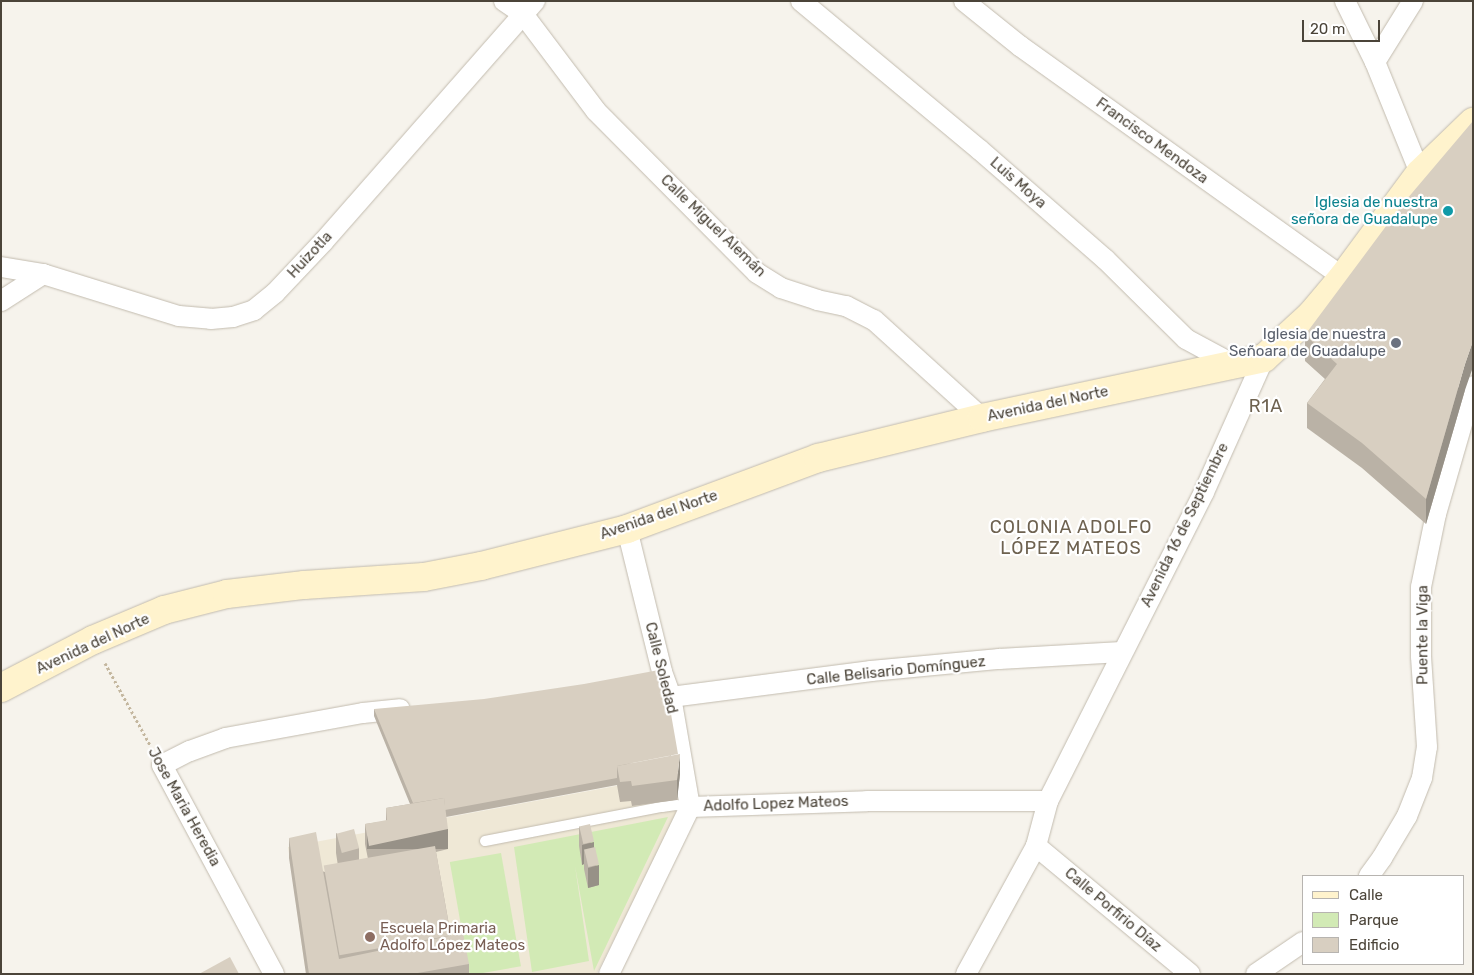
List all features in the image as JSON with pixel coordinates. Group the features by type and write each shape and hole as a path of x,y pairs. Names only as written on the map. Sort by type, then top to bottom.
{"street":[{"name":"Calle Miguel Alemán","path":"504,1 529,8 596,111 757,272 781,288 817,300 846,306 874,320 982,418"},
{"name":"Luis Moya","path":"801,1 980,150 1105,259 1186,339 1234,365"},
{"name":"Francisco Mendoza","path":"964,1 1020,46 1343,277"},
{"path":"1345,1 1374,62 1420,173"},
{"path":"1374,62 1413,1"},
{"name":"Huizotla","path":"1,267 43,274 178,316 211,319 234,317 254,310 275,293 324,241 529,8"},
{"name":"Avenida 16 de Septiembre","path":"966,974 1036,846 1048,800 1204,492 1264,358 1311,315 1343,277 1420,173 1473,122"},
{"path":"1,301 43,274"},
{"name":"Avenida del Norte","path":"1,688 92,640 164,610 227,594 304,585 424,577 480,566 627,529 818,458 982,418 1264,358"},
{"name":"Puente la Viga","path":"1370,875 1407,816 1422,778 1427,747 1421,656 1421,587 1436,514 1473,386"},
{"name":"Calle Soledad","path":"627,529 652,673 671,697 690,807"},
{"name":"Calle Belisario Domínguez","path":"671,697 871,671 999,659 1122,652"},
{"path":"162,765 190,751 225,738 363,713 420,707"},
{"name":"Jose Maria Heredia","path":"162,765 274,974"},
{"name":"Adolfo Lopez Mateos","path":"609,974 690,807 868,801 1048,800"},
{"name":"Calle Porfirio Díaz","path":"1036,846 1190,974"},
{"path":"1256,974 1302,943"}],"lane":[{"path":"485,841 662,807 676,805 690,807"}],"path":[{"name":"Jose Maria Heredia","path":"92,640 162,765"}],"shaded area":[{"path":"680,774 675,819 597,973 306,974 288,847"}],"green space":[{"path":"668,817 594,971 575,866 589,961 532,972 514,847"},
{"path":"501,853 521,966 470,974 450,862"}],"building":[{"name":"Iglesia de nuestra Señoara de Guadalupe","path":"1473,121 1473,341 1426,499 1362,443 1307,403 1337,364 1305,335 1401,206"},
{"path":"659,670 667,691 678,754 617,766 617,778 445,810 444,798 413,803 374,709 484,699 584,684"},
{"path":"680,754 677,780 632,786 631,781 620,782 617,766"},
{"path":"444,798 448,829 369,846 365,824 387,820 386,808"},
{"path":"590,824 594,842 583,844 579,826"},
{"path":"354,829 359,848 342,853 337,834"},
{"path":"316,832 339,959 463,933 469,964 412,974 309,974 289,838"},
{"path":"435,846 451,936 340,955 324,866"},
{"path":"595,847 599,865 588,867 584,849"},
{"path":"230,957 239,974 199,974"}],"place":[{"name":"Iglesia de nuestra señora de Guadalupe","path":"1448,211"},
{"name":"Iglesia de nuestra Señoara de Guadalupe","path":"1396,343"},
{"name":"Escuela Primaria Adolfo López Mateos","path":"370,937"}],"district":[{"name":"R1A","path":"1266,406"},
{"name":"COLONIA ADOLFO LÓPEZ MATEOS","path":"1071,538"}]}
